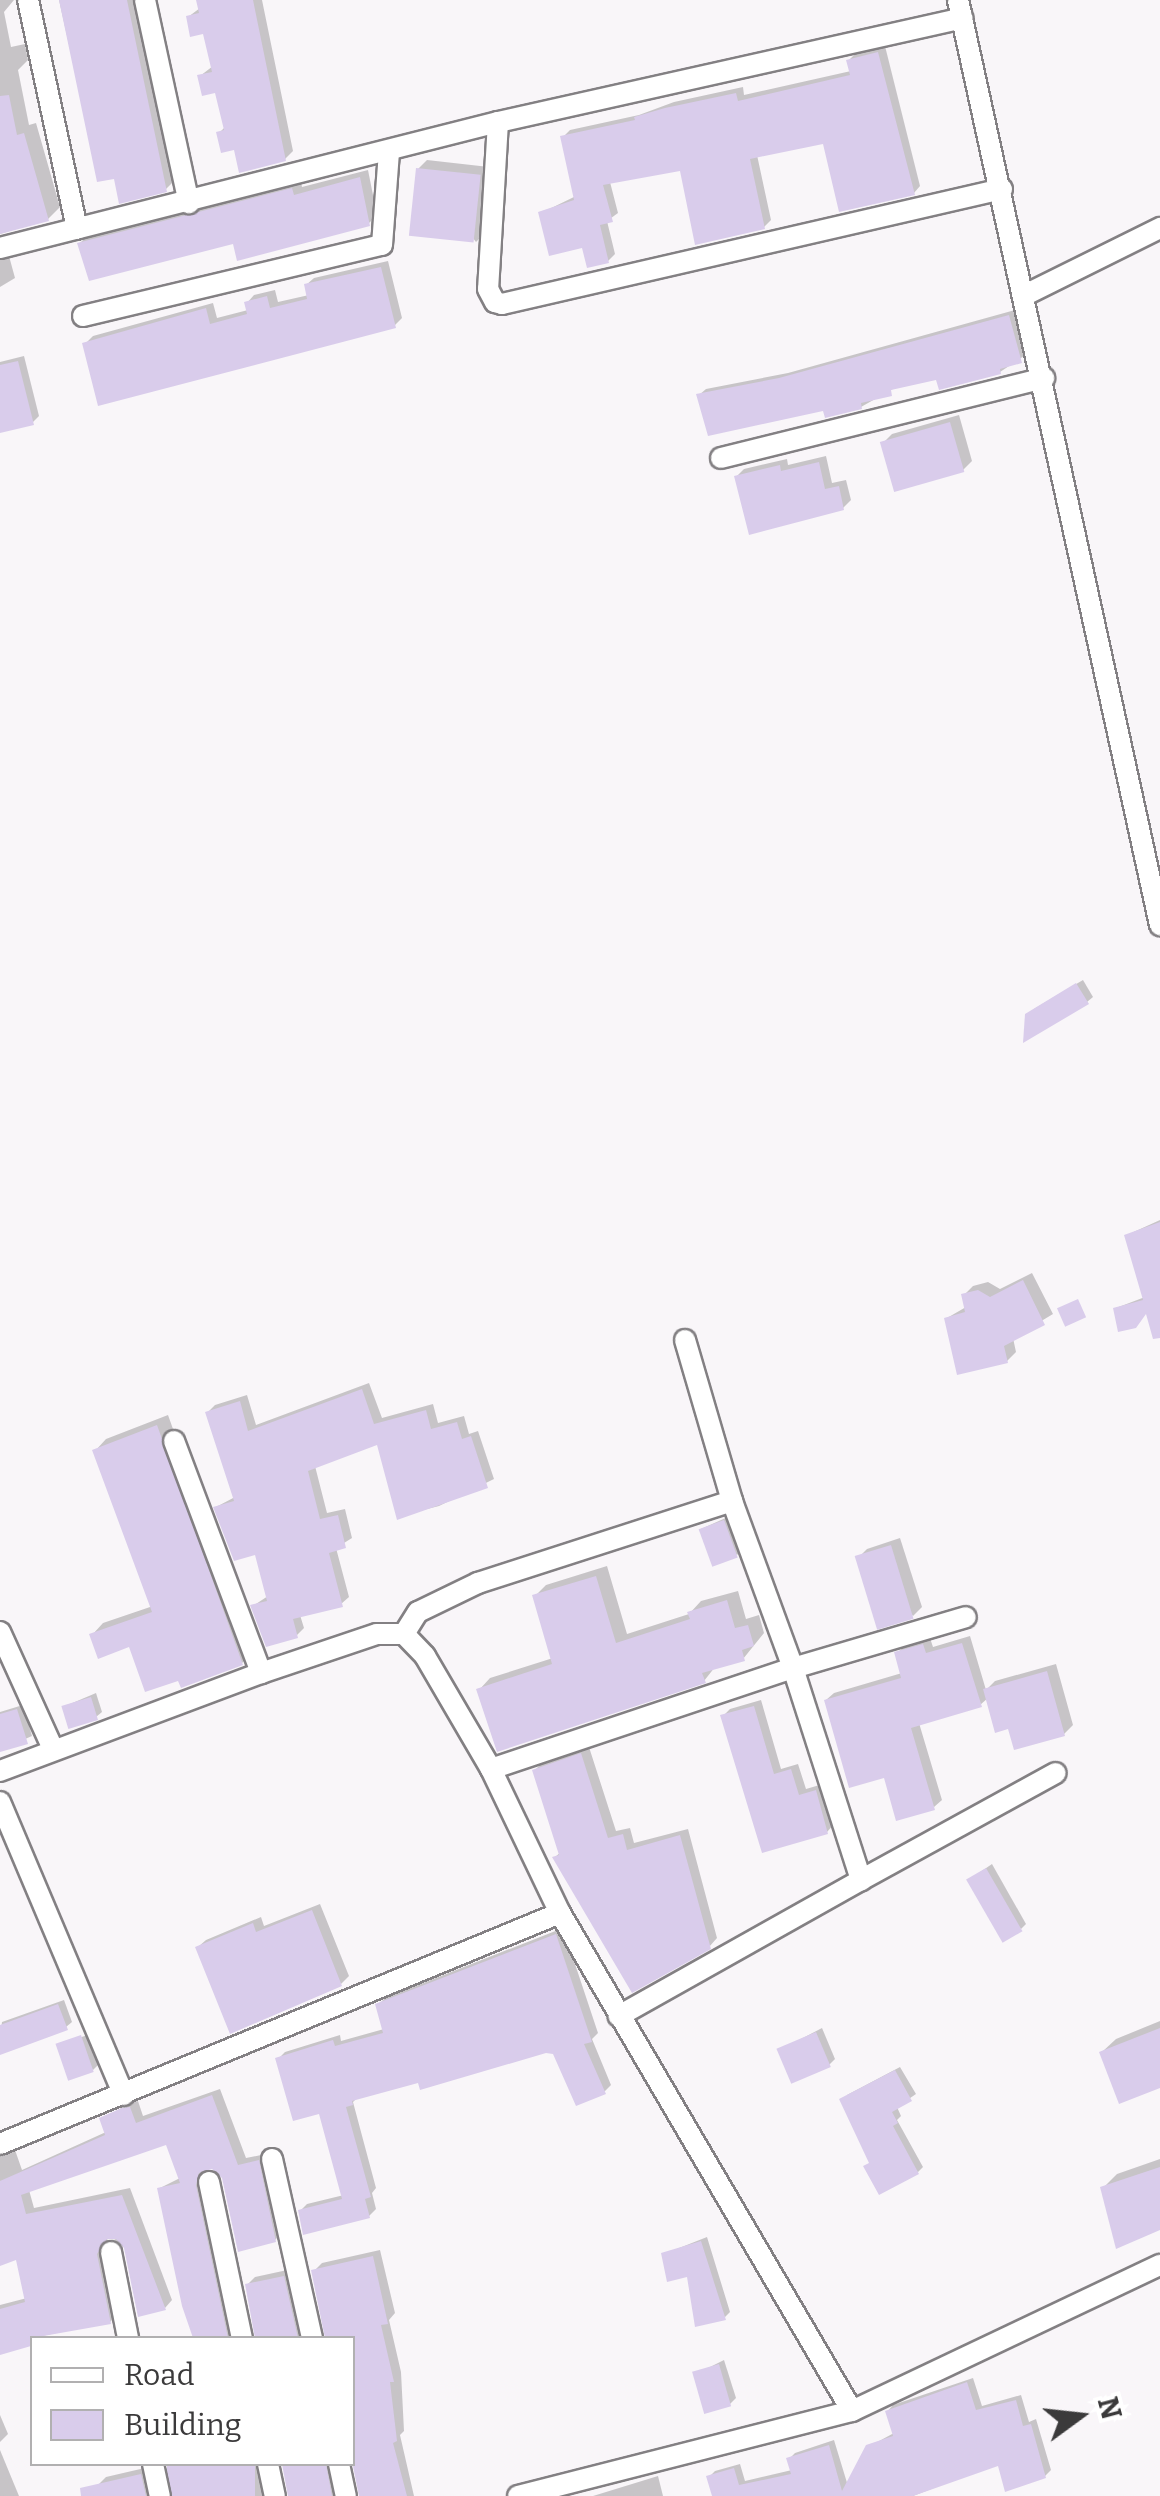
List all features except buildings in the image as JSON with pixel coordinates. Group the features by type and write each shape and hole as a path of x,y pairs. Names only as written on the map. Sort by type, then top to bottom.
{"street":[{"path":"28,0 77,229"},
{"path":"145,0 189,203"},
{"path":"0,248 960,9 1044,378 1160,925"},
{"path":"498,122 488,289 495,302 502,304 1002,190"},
{"path":"84,316 382,245 389,150"},
{"path":"1025,296 1160,228"},
{"path":"721,458 1044,378"},
{"path":"686,1340 732,1501 794,1668 861,1880"},
{"path":"174,1441 261,1673"},
{"path":"404,1634 418,1612 478,1582 732,1501"},
{"path":"491,1769 794,1668 966,1617"},
{"path":"0,1632 53,1748"},
{"path":"0,1772 53,1748 261,1673 377,1634 404,1634 426,1656 491,1769 560,1913 852,2411"},
{"path":"619,2016 1056,1773"},
{"path":"0,1802 124,2095"},
{"path":"0,2144 560,1913"},
{"path":"272,2159 312,2336"},
{"path":"209,2182 242,2336"},
{"path":"111,2252 128,2336"},
{"path":"518,2496 852,2411 1160,2265"},
{"path":"154,2466 160,2496"},
{"path":"268,2466 275,2496"},
{"path":"339,2466 346,2496"}]}
